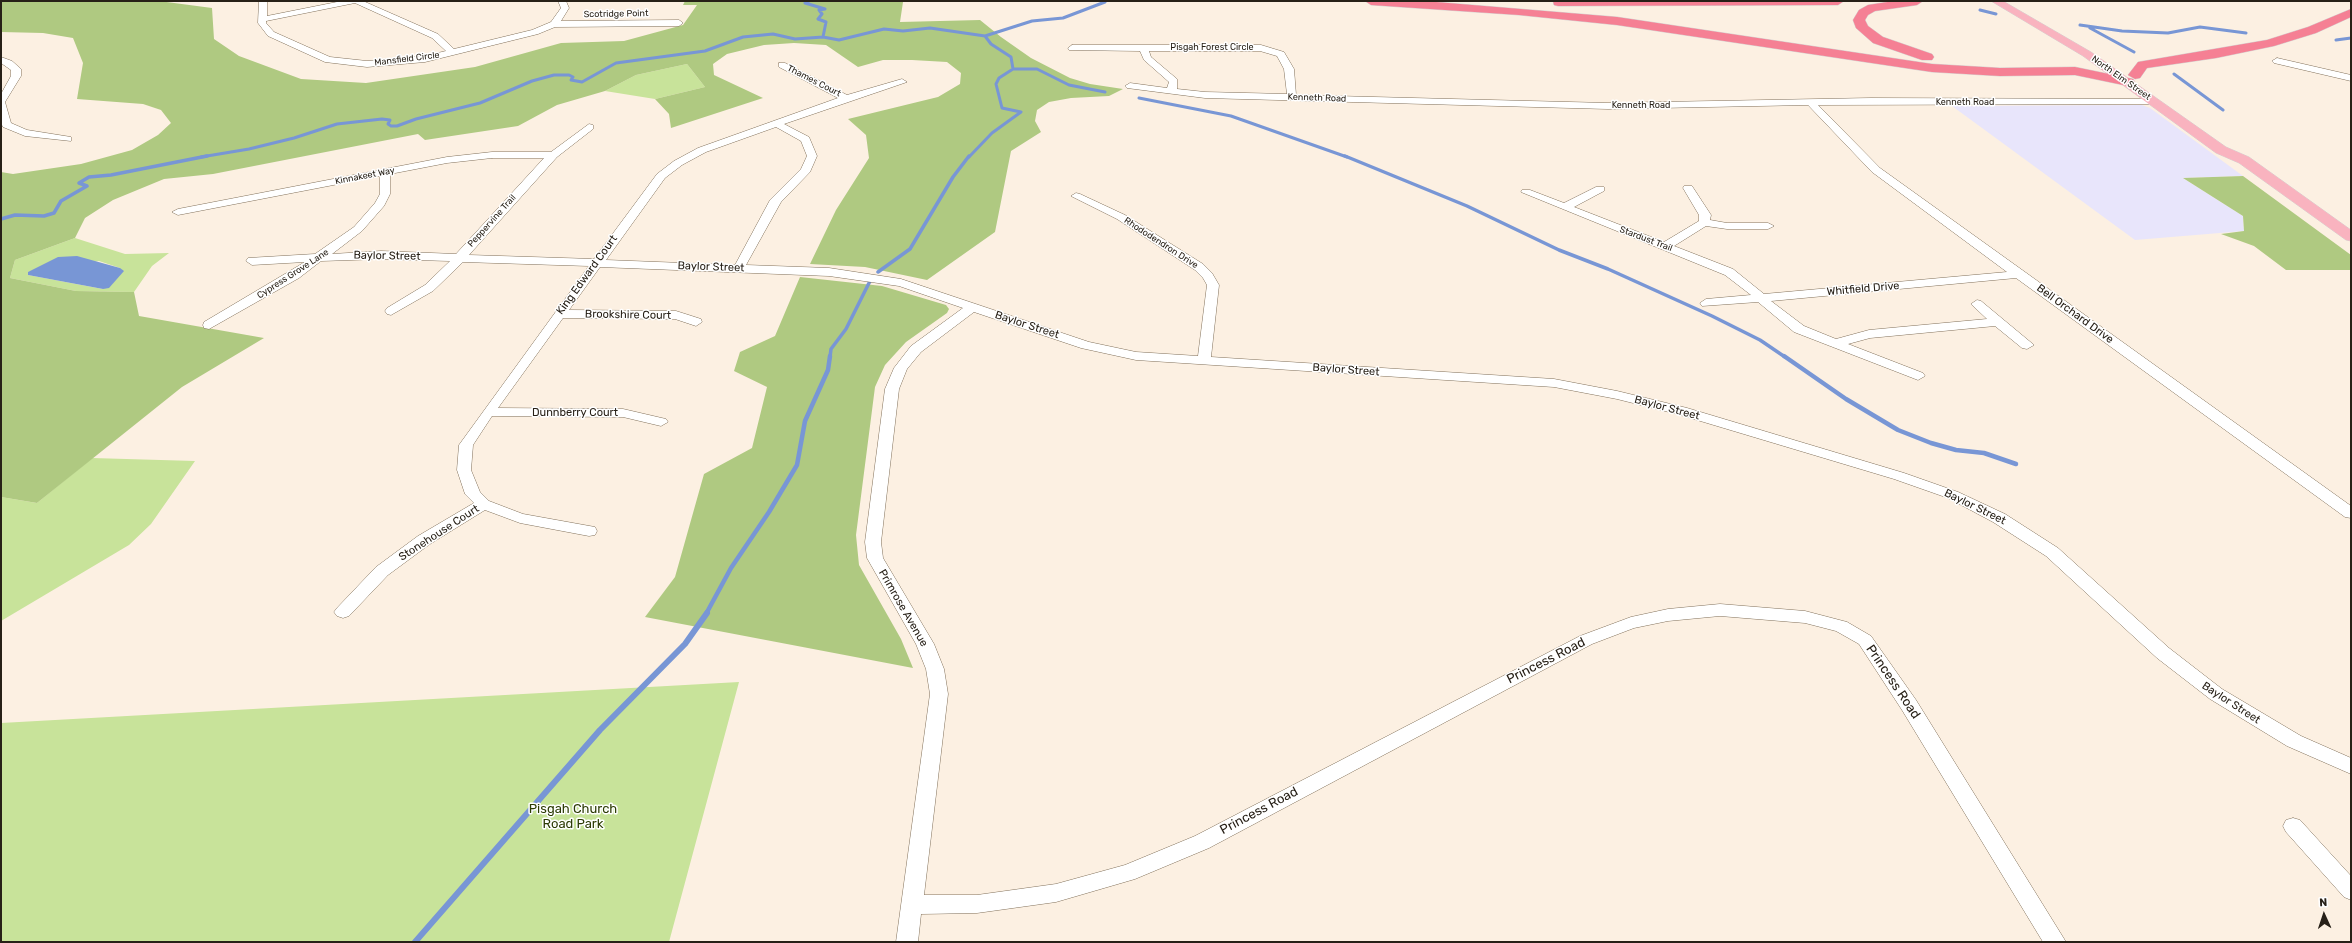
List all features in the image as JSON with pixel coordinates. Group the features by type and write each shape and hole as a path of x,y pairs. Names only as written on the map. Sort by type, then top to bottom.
{"highway":[{"path":"1371,1 1500,10 1617,21 1932,68 1995,72 2063,71 2132,78 2140,66 2146,64 2216,54 2269,43 2312,30 2351,12"},
{"path":"1477,1 1647,3 1838,1"},
{"path":"1917,1 1872,8 1860,16 1860,24 1866,32 1886,44 1918,55 1949,61 2006,66 2108,64"},
{"path":"2063,71 2108,64"}],"main road":[{"name":"North Elm Street","path":"1996,1 2132,78 2241,151 2244,160"},
{"name":"North Elm Street","path":"2012,1 2077,37 2108,64"},
{"name":"North Elm Street","path":"2132,78 2153,101 2221,150 2244,160 2351,237"}],"street":[{"path":"263,1 263,19 355,1 435,36 453,53"},
{"path":"554,24 565,8 563,1"},
{"name":"Mansfield Circle","path":"263,19 264,28 271,34 321,57 337,61 385,63 453,53 528,35 554,24"},
{"name":"Scotridge Point","path":"554,24 679,23"},
{"name":"Pisgah Forest Circle","path":"1072,48 1261,48 1281,54 1289,69 1292,97"},
{"path":"1144,48 1147,58 1174,81 1171,92"},
{"path":"1,60 9,63 16,69 16,76 1,103 3,118 7,125 25,133 67,139"},
{"path":"2277,61 2351,78"},
{"name":"Thames Court","path":"782,65 846,98"},
{"name":"King Edward Court","path":"589,532 520,518 484,504 473,494 464,470 466,445 488,412 596,262 661,176 678,163 702,150 846,98 902,82"},
{"name":"Kenneth Road","path":"1130,86 1171,92 1608,106 2153,101"},
{"name":"Bell Orchard Drive","path":"1811,103 1876,170 2351,513"},
{"path":"739,268 776,200 806,170 812,156 805,139 776,123"},
{"name":"Peppervine Trail","path":"391,311 429,288 553,155 589,127"},
{"name":"Kinnakeet Way","path":"178,212 470,157 553,155"},
{"name":"Cypress Grove Lane","path":"209,325 321,257 373,214 385,194 385,172"},
{"path":"1565,207 1600,188"},
{"path":"1688,188 1705,214 1704,222"},
{"name":"Stardust Trail","path":"1526,192 1729,272 1745,283 1760,298 1799,329 1918,376"},
{"name":"Rhododendron Drive","path":"1076,196 1121,217 1199,267 1208,276 1213,285 1204,362"},
{"path":"1665,247 1704,222 1727,226 1768,226"},
{"name":"Baylor Street","path":"252,261 381,255 829,272 902,283 972,307 1112,351 1204,362 1554,383 1616,395 1682,411 1926,485 1953,495 1999,518 2052,552 2163,653 2216,694 2294,741 2351,766"},
{"name":"Whitfield Drive","path":"1706,303 2020,274"},
{"path":"1977,304 2027,346"},
{"name":"Primrose Avenue","path":"907,942 938,694 935,669 925,644 875,558 873,542 892,390 895,382 901,368 916,349 972,307"},
{"name":"Brookshire Court","path":"559,314 676,315 696,322"},
{"path":"1836,343 1869,334 1998,322"},
{"name":"Dunnberry Court","path":"488,412 623,413 661,422"},
{"name":"Stonehouse Court","path":"343,612 382,571 424,540 484,504"},
{"name":"Princess Road","path":"912,905 977,904 1056,893 1128,873 1202,842 1586,640 1638,621 1668,615 1720,610 1805,617 1841,626 1865,640 1909,705 2051,942"},
{"path":"2294,826 2351,891"}],"shaded area":[{"path":"2142,105 2150,108 2243,176 2183,178 2243,216 2244,231 2135,240 1952,106"}],"green space":[{"path":"1,1 159,1 212,8 214,39 239,56 301,79 366,83 475,67 561,43 624,41 683,25 697,5 683,5 685,1 934,1 903,2 900,22 980,20 1031,58 1070,78 1090,84 1123,89 1109,96 1071,98 1049,102 1037,110 1035,121 1041,132 1011,151 995,232 927,280 865,267 810,264 836,210 869,158 866,135 848,119 938,97 960,84 961,73 947,62 883,60 858,67 826,45 794,43 764,45 727,54 713,64 714,75 763,98 671,128 669,114 655,99 705,87 687,64 636,75 605,91 557,105 518,126 425,140 418,134 213,174 164,179 113,200 85,218 75,238 15,260 10,278 76,291 134,292 139,316 264,338 182,387 37,503 1,497 1,172 13,174 81,164 132,150 158,135 171,123 161,110 143,104 77,99 83,63 73,38 43,33 1,32"},
{"path":"687,64 705,87 655,99 605,91 636,75"},
{"path":"2243,176 2351,255 2351,270 2286,270 2254,246 2221,234 2244,231 2243,216 2183,178"},
{"path":"75,238 125,254 169,253 152,266 134,292 76,291 10,278 15,260","holes":["99,261 120,268 103,289 28,275 28,272"]},
{"path":"800,277 882,286 946,305 949,309 947,313 906,342 885,365 875,387 856,535 859,565 901,639 913,668 645,617 675,577 704,474 752,448 767,387 734,371 740,352 775,336"},
{"path":"92,458 195,461 151,524 129,545 1,621 1,497 37,503"},
{"name":"Pisgah Church Road Park","path":"739,682 669,942 1,942 1,723"}],"water":[{"path":"77,256 120,268 124,271 109,288 103,289 28,275 28,272 58,257"}],"waterway":[{"path":"809,1 805,3 825,9 819,10 822,14 818,19 826,22 823,37"},
{"path":"985,36 1032,21 1063,18 1105,2"},
{"path":"1980,10 1996,14"},
{"path":"2080,25 2122,31 2168,33 2200,27 2246,33"},
{"path":"823,37 839,40 884,29 903,31 930,28 985,36"},
{"path":"2090,28 2134,52"},
{"path":"207,156 249,149 294,138 337,124 382,119 390,120 388,124 391,126 397,126 416,119 480,103 532,81 554,75 569,75 573,77 571,80 582,82 616,63 705,51 743,37 773,34 795,39 823,37"},
{"path":"985,36 991,44 1011,57 1013,69"},
{"path":"2336,40 2351,38"},
{"path":"969,157 992,133 1021,112 1002,108 996,84 999,78 1013,69"},
{"path":"1013,69 1037,69 1069,85 1105,92"},
{"path":"2174,74 2223,110"},
{"path":"1139,98 1231,116 1347,157"},
{"path":"1,219 15,215 44,216 54,213 61,201 87,186 79,183 89,177 111,175 207,156"},
{"path":"201,157 207,156"},
{"path":"878,272 910,249 953,177 969,156"},
{"path":"1345,156 1467,206 1559,250 1608,269 1712,316 1760,340 1785,357"},
{"path":"830,357 831,349 846,329 870,281"},
{"path":"706,614 731,568 769,512 797,465 805,421 828,370 830,356"},
{"path":"1784,356 1846,399 1898,430 1931,443 1956,450 1984,453 2016,464"},
{"path":"415,942 600,730 685,644 707,613"}]}
